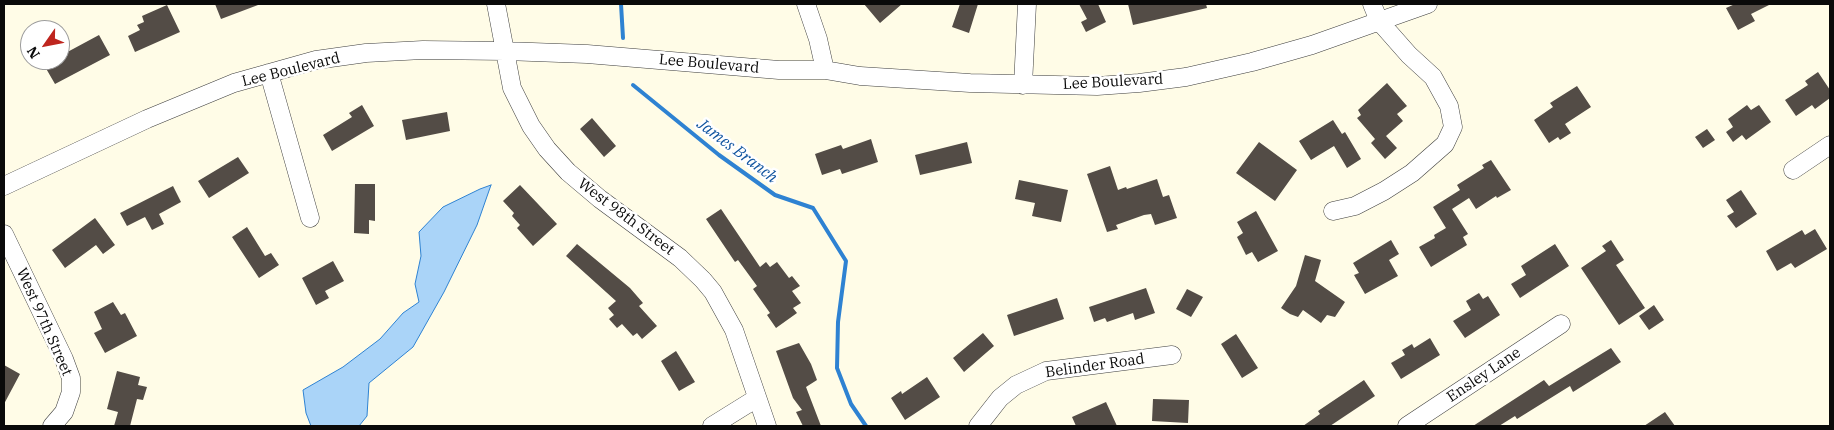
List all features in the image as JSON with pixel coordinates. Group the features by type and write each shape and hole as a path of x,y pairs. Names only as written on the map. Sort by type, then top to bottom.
{"street":[{"name":"West 98th Street","path":"496,4 512,88 523,112 547,149 568,172 600,199 680,258 713,292 734,330 767,426"},
{"path":"806,4 818,39 824,70"},
{"path":"1023,85 1027,4"},
{"path":"1333,211 1355,206 1384,191 1412,173 1445,144 1453,127 1449,106 1433,77 1409,55 1379,21 1372,4"},
{"name":"Lee Boulevard","path":"4,186 147,119 227,86 316,60 366,53 423,50 505,50 587,54 779,70 824,70 860,76 1023,85 1097,86 1186,77 1252,62 1295,50 1428,4"},
{"path":"269,73 310,218"},
{"path":"1793,170 1830,145"},
{"name":"West 97th Street","path":"4,234 64,359 71,378 71,392 64,412 52,426"},
{"name":"Ensley Lane","path":"1407,426 1561,324"},
{"name":"Belinder Road","path":"978,426 1000,398 1016,385 1046,372 1172,355"},
{"path":"712,426 757,398"}],"water":[{"path":"491,185 477,225 444,292 413,347 369,383 367,416 359,426 311,426 306,413 303,390 343,367 380,339 403,313 419,302 415,284 421,256 419,232 443,207"}],"building":[{"path":"215,4 257,4 258,5 221,19"},
{"path":"864,4 902,4 880,23"},
{"path":"960,4 978,4 969,33 952,27"},
{"path":"1079,4 1098,4 1106,22 1086,32 1081,22 1087,19"},
{"path":"1128,4 1206,4 1207,8 1133,25"},
{"path":"1735,4 1771,4 1751,14 1755,21 1738,30 1726,8"},
{"path":"167,5 180,32 135,52 128,36 140,30 137,25 144,22 142,16"},
{"path":"99,35 110,55 55,84 47,70 70,70 70,51"},
{"path":"1818,72 1830,90 1830,98 1815,109 1812,105 1796,116 1785,100 1808,85 1805,81"},
{"path":"1387,83 1407,106 1397,114 1403,121 1386,136 1397,148 1385,159 1371,143 1375,139 1357,118 1361,115 1358,110"},
{"path":"1577,86 1591,107 1565,124 1571,133 1560,140 1558,137 1549,143 1534,120 1553,107 1550,103"},
{"path":"362,105 374,126 332,151 323,135 352,117 349,113"},
{"path":"1747,105 1751,110 1759,105 1771,122 1746,140 1742,135 1733,142 1726,132 1733,127 1728,119"},
{"path":"447,112 450,131 406,140 402,120"},
{"path":"592,118 616,146 604,157 580,129"},
{"path":"1333,120 1342,134 1345,132 1361,159 1347,168 1334,146 1311,160 1299,141"},
{"path":"1707,129 1715,140 1703,148 1695,137"},
{"path":"871,139 878,162 842,174 840,169 822,175 815,154 841,145 843,149"},
{"path":"967,142 972,163 920,175 915,155"},
{"path":"1259,142 1297,170 1275,201 1236,173"},
{"path":"238,157 249,173 209,198 198,181"},
{"path":"1491,160 1511,190 1497,198 1496,196 1476,209 1469,198 1452,209 1468,234 1463,237 1467,245 1431,267 1419,247 1435,238 1434,235 1446,228 1433,207 1460,190 1457,185 1484,168 1482,165"},
{"path":"1110,166 1118,190 1157,179 1163,197 1169,195 1177,218 1155,225 1151,214 1144,215 1116,225 1118,229 1107,232 1087,174"},
{"path":"1019,180 1068,190 1061,222 1032,216 1035,203 1015,199"},
{"path":"355,184 375,184 375,221 369,220 369,234 354,233"},
{"path":"520,185 557,224 533,246 517,228 520,225 512,216 514,213 503,201"},
{"path":"173,186 181,202 159,214 164,224 152,230 145,217 127,226 120,213"},
{"path":"1741,190 1757,214 1736,228 1727,216 1734,212 1726,200"},
{"path":"721,209 760,267 766,262 770,267 777,262 789,278 792,276 800,286 792,291 801,303 793,308 797,313 776,328 767,315 770,313 753,289 757,286 738,260 735,262 706,219"},
{"path":"1256,211 1278,251 1258,262 1252,252 1246,255 1237,237 1243,233 1237,222"},
{"path":"95,218 115,245 103,254 96,245 65,268 52,250"},
{"path":"247,227 265,256 271,253 279,265 259,278 232,237"},
{"path":"1815,229 1827,249 1795,268 1791,263 1777,271 1766,251 1802,230 1805,235"},
{"path":"1391,240 1399,254 1389,260 1398,276 1365,294 1354,275 1359,273 1353,263"},
{"path":"1611,240 1624,260 1616,265 1645,308 1619,325 1581,268 1606,251 1602,246"},
{"path":"577,244 630,288 643,303 639,306 657,326 642,339 637,333 633,336 622,324 617,328 609,319 614,315 608,308 616,301 566,256"},
{"path":"1555,244 1569,266 1520,298 1511,284 1526,275 1521,266"},
{"path":"1305,255 1321,260 1315,281 1345,302 1335,317 1327,315 1321,323 1303,310 1298,317 1281,308 1296,286"},
{"path":"333,261 344,281 325,291 329,298 316,305 302,278"},
{"path":"1146,288 1155,313 1135,320 1133,313 1107,322 1105,318 1094,322 1089,307"},
{"path":"1187,289 1203,297 1191,317 1176,309"},
{"path":"1479,293 1483,299 1488,296 1500,315 1465,338 1453,321 1471,310 1466,301"},
{"path":"1057,298 1064,319 1014,336 1007,315"},
{"path":"113,302 121,315 125,313 137,336 105,353 94,333 102,329 94,312"},
{"path":"1654,305 1664,320 1649,330 1639,316"},
{"path":"983,333 994,346 964,372 953,358"},
{"path":"1236,334 1258,368 1242,378 1221,344"},
{"path":"1430,338 1440,355 1401,379 1391,363 1405,355 1402,350 1412,344 1414,348"},
{"path":"799,343 811,364 817,380 806,387 821,426 803,426 796,412 802,410 793,398 776,351"},
{"path":"1611,348 1621,362 1573,392 1570,386 1517,419 1515,416 1499,426 1473,426 1544,380 1549,386"},
{"path":"676,351 695,382 679,391 661,361"},
{"path":"4,365 20,374 4,404"},
{"path":"117,371 140,377 138,385 147,387 143,400 137,399 130,426 114,426 118,412 107,409"},
{"path":"927,377 940,397 905,420 891,398 901,391 902,394"},
{"path":"1364,380 1375,396 1330,426 1303,426 1320,414 1318,411"},
{"path":"1153,399 1189,400 1188,423 1152,421"},
{"path":"1106,402 1117,426 1076,426 1072,417"},
{"path":"1665,412 1675,426 1644,426"}],"waterway":[{"name":"James Branch","path":"621,4 623,38"},
{"name":"James Branch","path":"633,85 719,155 775,195 813,208 846,261 838,322 837,368 851,404 866,426"}]}
